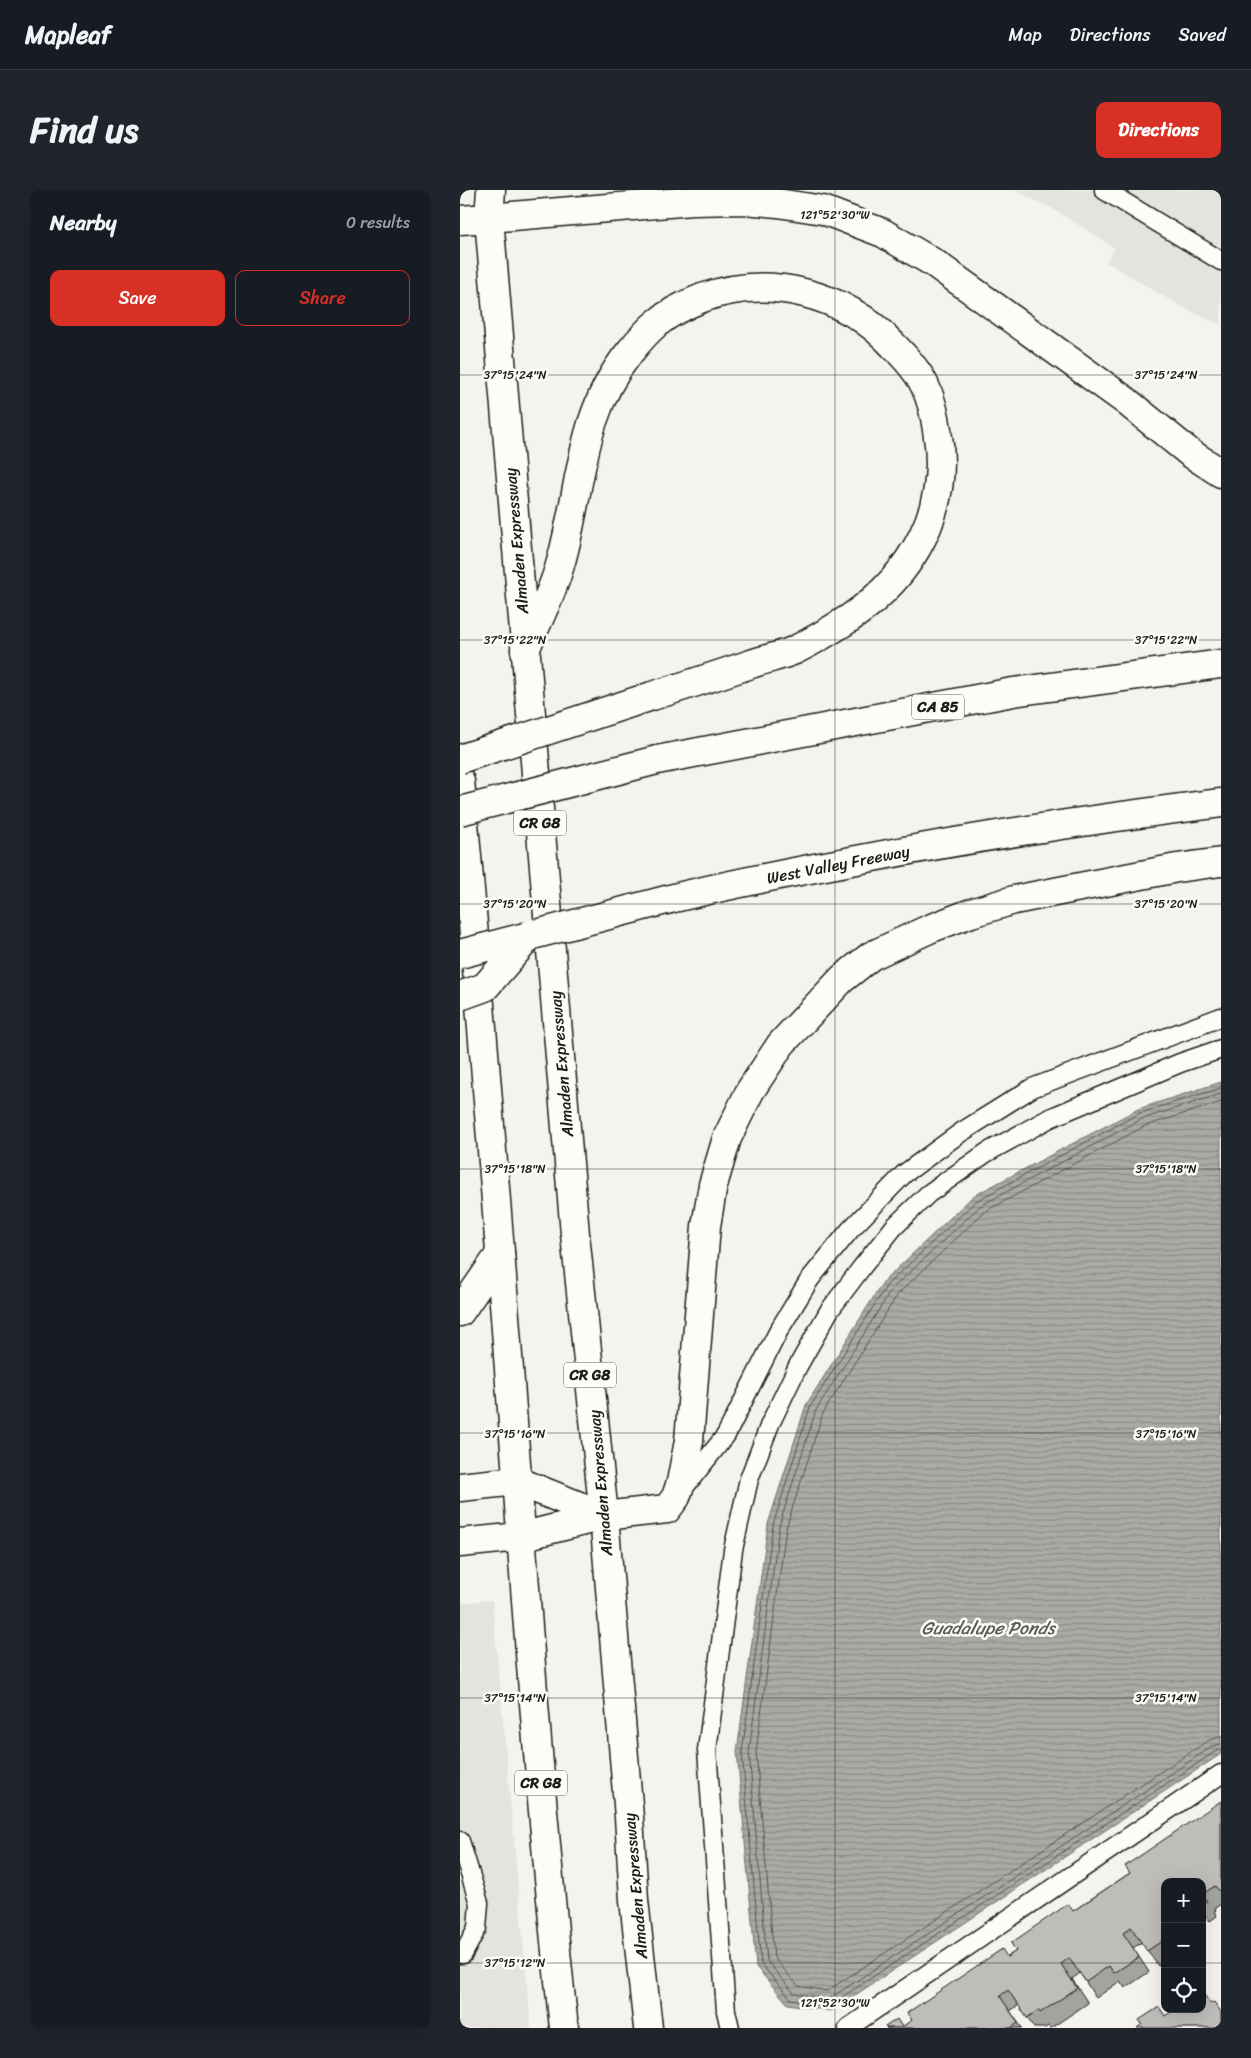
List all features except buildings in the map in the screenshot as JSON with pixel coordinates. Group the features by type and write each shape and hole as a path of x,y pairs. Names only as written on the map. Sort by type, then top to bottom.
{"main road":[{"name":"Almaden Expressway","path":"491,190 489,218 525,650 575,1234 604,1516 634,1900 648,2028"},
{"path":"460,220 692,201 743,200 822,210 884,233 934,263 1126,401 1190,453 1221,473"},
{"path":"460,759 794,650 850,618 876,597 900,572 917,548 933,513 940,485 941,454 935,417 924,384 900,352 877,328 852,311 822,298 788,288 754,287 719,292 687,304 657,322 630,352 606,386 593,417 579,473 560,566 525,650"},
{"name":"CA 85","path":"460,811 657,760 1012,692 1221,664"},
{"name":"CR G8","path":"460,781 500,1254 520,1537 552,1916 564,2028"},
{"name":"West Valley Freeway","path":"460,954 670,899 789,872 910,850 1134,814 1221,803"},
{"path":"460,1543 520,1537 604,1516 667,1509 676,1497 689,1441 706,1226 713,1185 727,1138 750,1091 781,1044 842,979 871,956 929,929 971,913 1014,900 1177,868 1221,862"},
{"path":"460,996 485,987 532,934"},
{"path":"460,1312 500,1254"},
{"path":"460,1487 517,1481 604,1516"}],"lane":[{"path":"1104,190 1221,261"},
{"path":"676,1497 726,1434 779,1330 810,1279 850,1230 904,1174 960,1133 1032,1088 1221,1017"},
{"path":"730,2028 726,2011 707,1750 735,1541 750,1479 770,1424 798,1366 829,1311 862,1267 894,1227 928,1194 986,1154 1050,1118 1180,1063 1221,1049"},
{"path":"848,2028 1221,1774"},
{"path":"460,1841 479,1903 477,1928 463,1954 460,1954"}],"shaded area":[{"path":"1014,190 1221,190 1221,325 1182,307 1106,262 1115,248 1053,209"},
{"path":"492,1600 531,2028 460,2028 460,1603"}],"water":[{"name":"Guadalupe Ponds","path":"1221,1082 1221,1754 831,2011 788,2004 756,1967 737,1752 768,1524 806,1405 883,1282 973,1196 1138,1109"}]}
